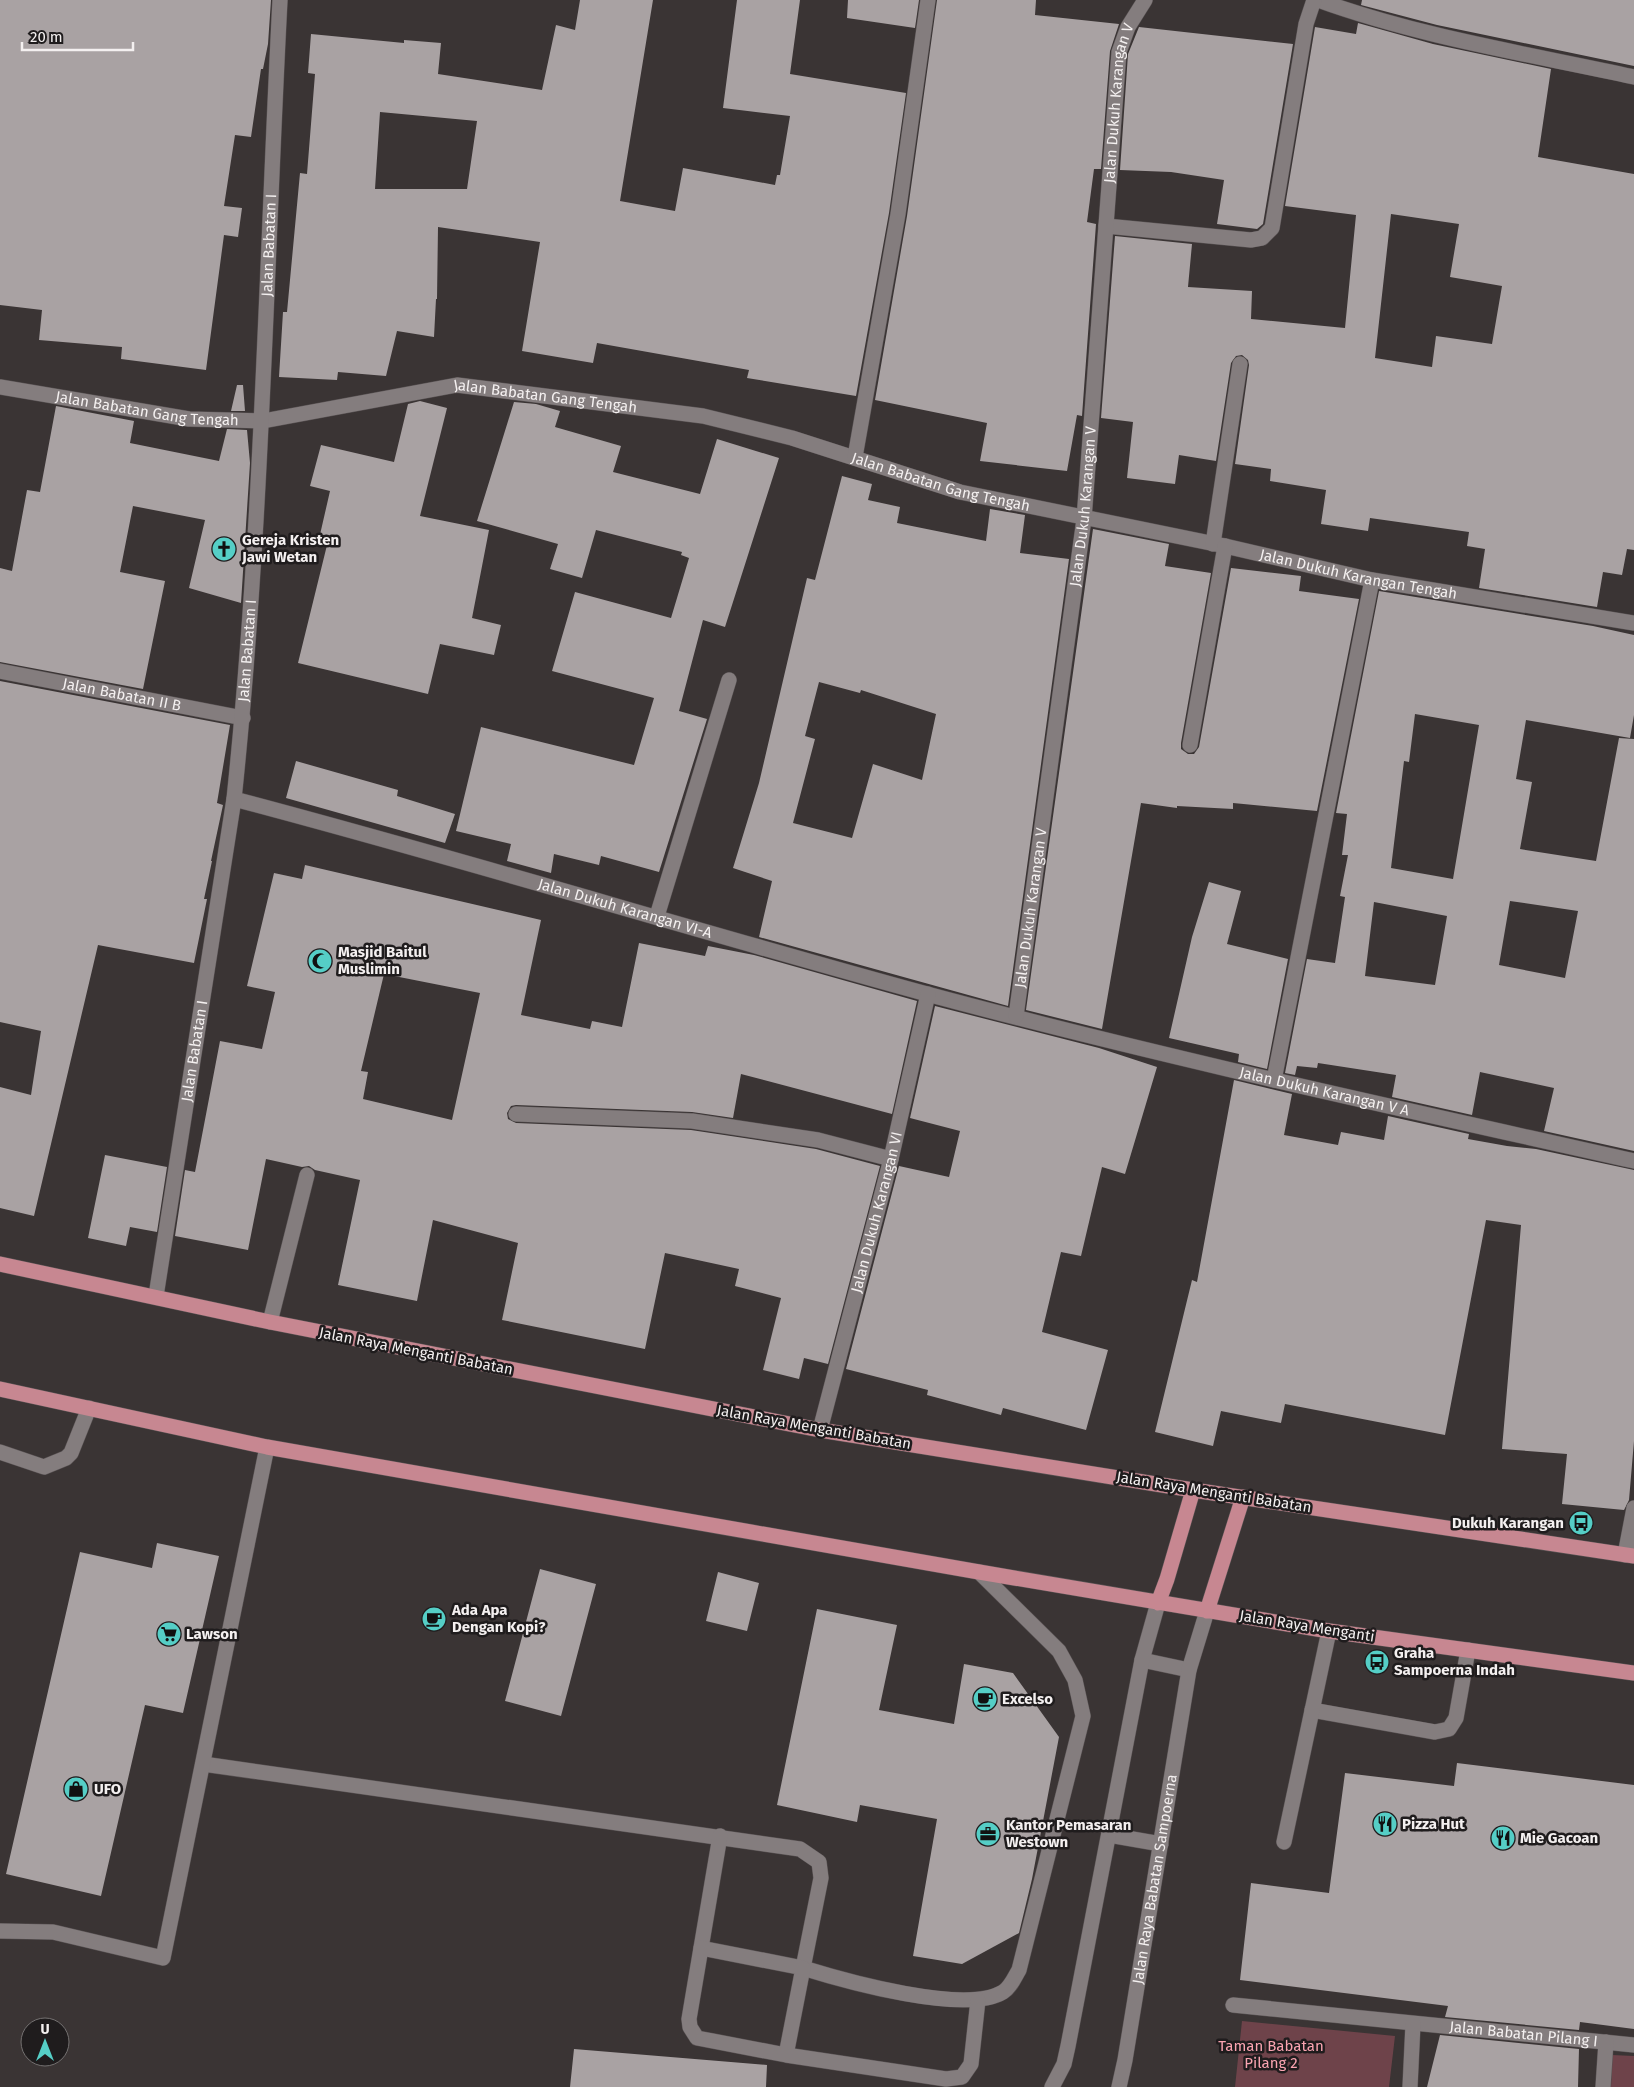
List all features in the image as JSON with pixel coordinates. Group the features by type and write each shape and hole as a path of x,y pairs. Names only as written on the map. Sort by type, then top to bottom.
{"main road":[{"name":"Jalan Raya Menganti Babatan","path":"0,1264 270,1322 820,1430 1193,1490 1630,1555"},
{"path":"0,1389 268,1447 1158,1603 1193,1490"},
{"path":"1206,1611 1243,1496"},
{"name":"Jalan Raya Menganti","path":"1158,1603 1329,1631 1634,1673"}],"street":[{"name":"Jalan Babatan I","path":"156,1296 234,799 243,718 263,421 272,158 280,0"},
{"path":"855,457 898,214 928,0"},
{"name":"Jalan Dukuh Karangan V","path":"1016,1016 1084,519 1119,52 1128,27 1145,0"},
{"path":"1106,226 1251,240 1262,238 1272,228 1306,24 1316,0 1350,12 1436,34 1634,77"},
{"path":"1190,745 1219,545 1240,364"},
{"name":"Jalan Babatan Gang Tengah","path":"0,387 189,420 263,421 457,385 703,416 855,457 960,492 1084,519"},
{"name":"Jalan Dukuh Karangan Tengah","path":"1084,519 1219,545 1372,580 1634,623"},
{"path":"1274,1080 1372,580"},
{"name":"Jalan Babatan II B","path":"0,671 243,718"},
{"path":"657,916 729,680"},
{"name":"Jalan Dukuh Karangan VI-A","path":"234,799 383,838 928,994 1016,1016"},
{"name":"Jalan Dukuh Karangan VI","path":"820,1430 891,1159 928,994"},
{"name":"Jalan Dukuh Karangan V A","path":"1016,1016 1274,1080 1634,1161"},
{"path":"516,1114 692,1120 818,1140 891,1159"},
{"path":"270,1322 307,1175"},
{"path":"0,1452 44,1467 58,1462 71,1453 89,1408"},
{"path":"0,1931 53,1932 163,1958 268,1447"},
{"path":"1630,1555 1634,1508"},
{"path":"701,1948 803,1968 851,1983 902,1994 978,2000 1008,1988 1019,1970 1083,1716 1075,1680 1059,1651 979,1572"},
{"path":"1052,2087 1064,2064 1068,2046 1142,1660 1158,1603"},
{"name":"Jalan Raya Babatan Sampoerna","path":"1119,2087 1189,1670 1206,1611"},
{"path":"1284,1842 1329,1631"},
{"path":"1312,1710 1435,1732 1449,1729 1456,1718 1468,1650"},
{"path":"1142,1660 1189,1670"},
{"path":"203,1764 720,1836 800,1849 819,1862 821,1878 786,2055"},
{"path":"1109,1835 1161,1844"},
{"path":"720,1836 689,2019 690,2027 697,2038 786,2055 946,2079 962,2077 971,2064 978,2000"},
{"name":"Jalan Babatan Pilang I","path":"1233,2005 1634,2046"},
{"path":"1410,2087 1413,2024"},
{"path":"1604,2087 1606,2042"}],"green space":[{"name":"Taman Babatan Pilang 2","path":"1242,2021 1395,2036 1389,2087 1235,2087"},
{"path":"1612,2055 1634,2056 1634,2087 1611,2087"}],"building":[{"path":"0,0 271,0 268,44 263,69 261,69 251,137 235,135 224,206 242,208 238,237 224,235 206,370 121,359 122,347 39,340 42,310 0,305"},
{"path":"580,0 653,0 620,201 675,211 683,168 775,185 777,175 780,175 790,116 723,108 737,0 800,0 790,74 906,93 889,213 856,396 747,378 749,370 597,343 593,363 522,351 540,242 438,227 437,299 434,337 397,331 386,376 338,372 337,380 279,377 283,312 287,312 300,173 307,174 315,74 308,73 311,34 404,43 404,40 441,43 438,74 542,90 556,25 575,30","holes":["380,112 477,121 467,189 375,189"]},
{"path":"848,0 919,0 915,28 847,18"},
{"path":"937,0 1036,0 1035,15 1119,24 1110,51 1101,169 1094,169 1087,222 1096,224 1082,416 1077,415 1067,471 980,461 987,423 875,400 907,216"},
{"path":"1362,0 1634,0 1634,66 1437,25 1361,5"},
{"path":"1358,23 1433,44 1551,69 1538,157 1634,174 1634,550 1627,549 1622,575 1603,572 1597,607 1479,588 1485,549 1467,546 1469,532 1370,518 1368,531 1321,524 1326,490 1270,481 1271,469 1235,464 1249,365 1248,360 1242,355 1236,356 1231,363 1216,461 1179,455 1175,484 1127,478 1133,422 1101,418 1115,236 1192,244 1188,287 1252,291 1251,319 1345,328 1356,215 1285,206 1315,27 1356,34","holes":["1391,214 1459,224 1450,277 1502,286 1492,344 1436,336 1432,367 1375,358"]},
{"path":"1139,27 1293,44 1263,224 1257,229 1217,224 1224,180 1171,172 1120,170 1128,54"},
{"path":"237,385 243,385 245,411 231,411"},
{"path":"420,401 447,408 420,516 489,530 472,618 501,625 494,655 440,644 428,694 298,663 328,541 319,539 330,491 310,486 321,445 394,462 408,404"},
{"path":"514,402 536,404 560,411 555,427 621,446 613,472 700,494 717,439 779,458 725,627 703,620 679,711 707,719 659,872 601,856 599,865 554,854 551,873 507,861 511,844 456,831 481,727 634,765 654,698 552,671 575,592 671,618 689,558 681,555 682,552 596,530 582,578 550,569 558,544 477,521"},
{"path":"56,406 134,421 130,443 219,461 227,429 247,430 250,463 241,603 189,588 205,520 133,506 120,572 165,581 143,689 0,662 0,568 12,571 27,490 40,492"},
{"path":"842,476 872,484 868,500 900,507 897,523 986,541 990,509 1025,515 1020,553 1069,559 1008,1006 759,937 772,881 733,868 759,783 807,578 815,580","holes":["819,682 860,693 861,690 936,714 922,780 873,764 852,838 793,823 815,739 805,736"]},
{"path":"1093,529 1169,544 1165,566 1211,573 1181,743 1181,749 1188,754 1194,754 1199,747 1231,568 1301,576 1299,591 1359,599 1317,811 1233,803 1233,809 1177,806 1177,808 1141,803 1102,1029 1026,1010"},
{"path":"1379,591 1593,626 1634,635 1634,715 1630,738 1526,720 1516,779 1532,782 1520,849 1596,861 1619,738 1634,739 1634,1151 1544,1131 1554,1088 1480,1072 1472,1115 1392,1097 1396,1075 1318,1063 1317,1068 1297,1066 1295,1075 1285,1073 1307,959 1335,963 1345,897 1340,896 1348,855 1342,855 1347,814 1336,813","holes":["1415,714 1479,725 1453,879 1391,868 1404,761 1409,762","1510,901 1578,911 1565,978 1499,965","1374,902 1447,916 1435,985 1365,976"]},
{"path":"0,681 230,725 217,803 223,805 204,899 207,899 194,963 98,945 34,1216 0,1208 0,1087 31,1095 41,1031 0,1022"},
{"path":"296,761 398,790 397,796 455,814 445,843 286,798"},
{"path":"305,865 541,920 521,1015 590,1029 592,1021 622,1027 639,943 705,956 708,946 754,955 917,1001 892,1114 741,1074 733,1118 692,1112 516,1105 511,1106 507,1113 508,1119 516,1123 691,1130 816,1149 880,1166 828,1364 804,1358 799,1379 763,1370 781,1298 735,1286 739,1269 665,1253 645,1349 502,1320 518,1243 433,1220 417,1301 338,1285 360,1180 315,1170 309,1166 302,1167 266,1159 248,1250 175,1236 185,1170 195,1172 220,1041 262,1049 275,992 247,986 274,873 302,879","holes":["384,974 480,993 452,1120 363,1099 368,1072 361,1071"]},
{"path":"1209,882 1241,891 1227,944 1288,959 1267,1069 1238,1062 1239,1054 1169,1038 1192,937"},
{"path":"935,1006 1099,1048 1157,1067 1125,1174 1102,1167 1081,1256 1061,1252 1042,1332 1108,1350 1086,1430 1003,1408 1001,1415 927,1395 928,1390 846,1369 899,1166 949,1177 960,1131 910,1118"},
{"path":"1234,1080 1292,1094 1284,1135 1338,1145 1341,1132 1384,1140 1388,1116 1469,1134 1468,1139 1536,1149 1634,1170 1634,1441 1629,1500 1624,1510 1562,1504 1567,1454 1502,1449 1521,1225 1486,1220 1445,1435 1285,1404 1281,1423 1221,1411 1213,1446 1155,1432 1192,1280 1197,1282"},
{"path":"105,1155 167,1167 157,1232 130,1227 126,1246 88,1238"},
{"name":"UFO","path":"157,1543 219,1556 183,1713 145,1705 101,1896 6,1874 80,1552 152,1568"},
{"path":"540,1569 596,1584 561,1716 505,1701"},
{"path":"718,1572 759,1583 747,1631 706,1621"},
{"path":"817,1609 897,1625 879,1710 954,1724 964,1664 1013,1673 1059,1737 1032,1879 1019,1933 962,1964 913,1956 937,1819 860,1805 857,1822 777,1805"},
{"path":"1457,1763 1634,1785 1634,2029 1580,2022 1579,2030 1445,2017 1448,2006 1240,1980 1251,1883 1329,1893 1345,1773 1454,1786"},
{"path":"1440,2035 1579,2049 1578,2087 1427,2087"},
{"path":"574,2049 767,2065 766,2087 570,2087"}],"place":[{"name":"Gereja Kristen Jawi Wetan","path":"224,549"},
{"name":"Masjid Baitul Muslimin","path":"320,961"},
{"name":"Dukuh Karangan","path":"1581,1523"},
{"name":"Ada Apa Dengan Kopi?","path":"434,1619"},
{"name":"Lawson","path":"169,1634"},
{"name":"Graha Sampoerna Indah","path":"1377,1662"},
{"name":"Excelso","path":"985,1699"},
{"name":"UFO","path":"76,1789"},
{"name":"Pizza Hut","path":"1385,1824"},
{"name":"Kantor Pemasaran Westown","path":"988,1834"},
{"name":"Mie Gacoan","path":"1503,1838"}]}
